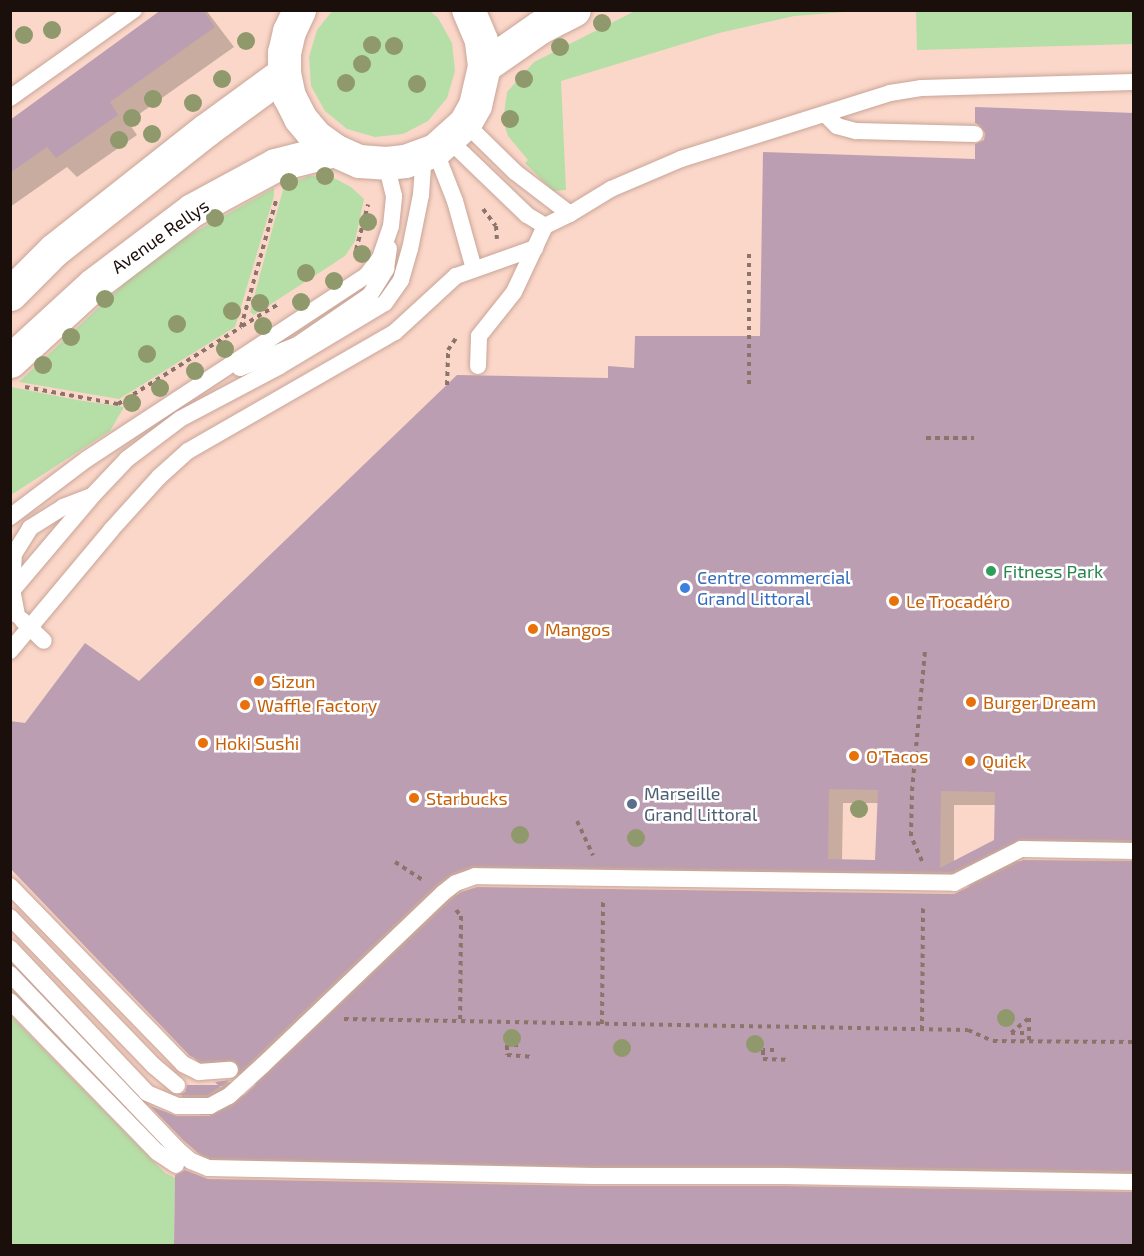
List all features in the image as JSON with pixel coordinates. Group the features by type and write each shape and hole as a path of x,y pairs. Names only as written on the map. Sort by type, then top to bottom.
{"street":[{"path":"299,10 287,42 284,73 289,96 300,117 315,136 334,150 359,160 386,163 443,142 482,86 484,66 481,40 468,10"},
{"path":"484,66 540,27 574,10"},
{"path":"10,294 54,250 206,130 284,73"},
{"name":"Avenue Rellys","path":"12,373 93,285 192,210 275,165 334,150"}],"lane":[{"path":"10,98 134,10"},
{"path":"478,366 479,336 514,292 544,226 570,214 611,189 681,159 890,93 921,88 1134,82"},
{"path":"825,114 837,126 856,132 975,134"},
{"path":"443,142 515,172 570,214"},
{"path":"443,142 527,215 544,226"},
{"path":"443,142 455,201 474,269"},
{"path":"11,592 93,495 127,459 180,419 280,366 385,303 401,280 421,195 443,142"},
{"path":"10,517 87,459 366,276 380,258 391,226 394,196 386,163"},
{"path":"10,651 19,617 111,530 159,477 188,451 395,332 456,276 534,248"},
{"path":"44,640 19,617 11,592 14,554 30,528 63,507 93,495"},
{"path":"10,948 147,1093 177,1106 210,1106 229,1096 443,893 456,883 475,876 954,883 1021,849 1134,851"},
{"path":"10,886 183,1064 199,1072 230,1070"},
{"path":"10,917 154,1066 177,1085"},
{"path":"10,974 177,1149 191,1161 208,1167 593,1176 785,1176 1134,1182"},
{"path":"10,1001 157,1152 176,1166"}],"path":[{"path":"241,327 278,194"},
{"path":"349,259 356,251 369,204"},
{"path":"748,254 748,384"},
{"path":"12,373 118,404 280,302"},
{"path":"926,438 974,438"},
{"path":"922,1030 923,865 911,836 912,791 925,652"},
{"path":"577,821 603,878 602,1024"},
{"path":"395,862 443,893 461,916 460,1022"},
{"path":"313,1017 460,1022 968,1030 993,1041 1134,1042"},
{"path":"1024,1033 1011,1033 1029,1018 1029,1041"},
{"path":"518,1045 507,1045 507,1055 534,1057"},
{"path":"774,1050 763,1050 763,1059 788,1060"}],"green space":[{"path":"333,10 430,11 438,18 452,43 455,71 447,98 428,121 403,134 375,137 347,129 325,111 311,86 309,57 317,30"},
{"path":"635,11 857,11 794,16 719,33 561,81 566,190 553,191 525,163 528,160 508,136 503,121 507,92 534,62"},
{"path":"916,11 1133,11 1133,44 917,50"},
{"path":"309,176 332,177 351,187 364,199 355,241 345,256 254,315 250,312 284,186"},
{"path":"274,188 274,196 235,327 119,399 19,382 157,253"},
{"path":"11,387 124,407 110,431 11,495"},
{"path":"10,1015 165,1173 175,1178 174,1245 11,1245"}],"building":[{"path":"161,10 203,10 215,27 110,102 118,115 56,158 47,147 10,173 10,120"},
{"name":"Centre commercial Grand Littoral","path":"975,107 1134,113 1134,840 1021,839 952,872 472,866 452,873 436,885 240,1072 239,1065 234,1060 201,1061 190,1056 10,868 10,721 25,723 85,643 139,681 457,375 608,378 608,366 634,368 635,336 760,336 763,152 975,159 975,144 984,140 985,134 981,125 975,123","holes":["829,789 878,790 875,860 828,859","941,791 995,792 994,840 940,868"]},
{"path":"1023,860 1134,861 1134,1171 593,1166 210,1158 197,1152 184,1141 150,1106 177,1116 210,1116 234,1105 450,901 461,892 477,887 954,894"},
{"path":"230,1080 207,1095 178,1095 185,1092 187,1085 218,1085 215,1082"},
{"path":"185,1170 208,1179 1134,1192 1134,1245 174,1245 175,1175"}],"place":[{"name":"Fitness Park","path":"991,571"},
{"name":"Centre commercial Grand Littoral","path":"685,588"},
{"name":"Le Trocadéro","path":"894,601"},
{"name":"Mangos","path":"533,629"},
{"name":"Sizun","path":"259,681"},
{"name":"Burger Dream","path":"971,702"},
{"name":"Waffle Factory","path":"245,705"},
{"name":"Hoki Sushi","path":"203,743"},
{"name":"O'Tacos","path":"854,756"},
{"name":"Quick","path":"970,761"},
{"name":"Starbucks","path":"414,798"},
{"name":"Marseille Grand Littoral","path":"632,804"}]}
